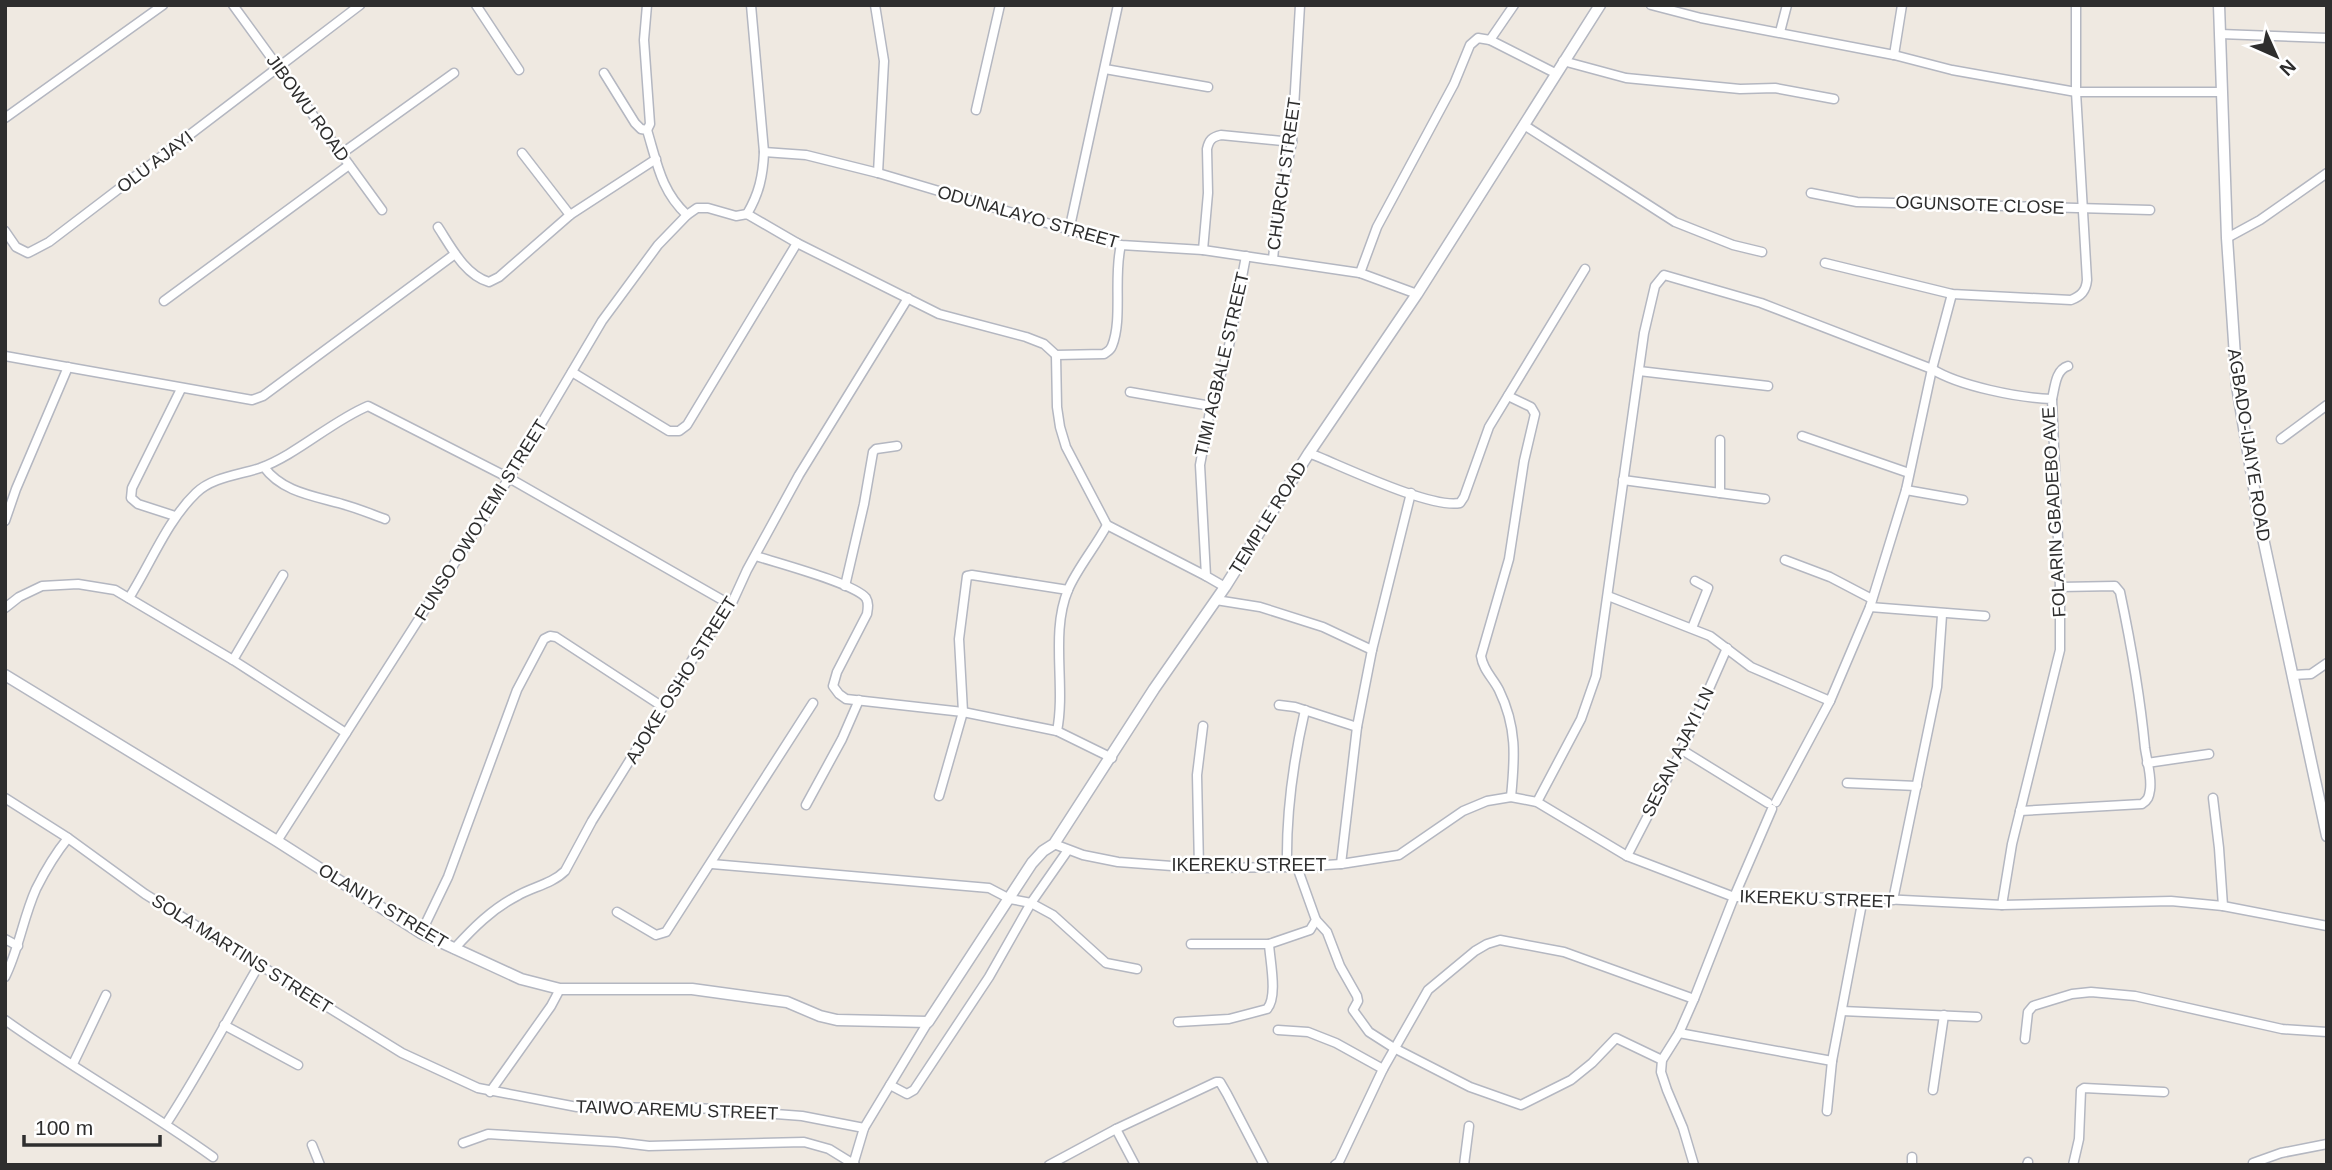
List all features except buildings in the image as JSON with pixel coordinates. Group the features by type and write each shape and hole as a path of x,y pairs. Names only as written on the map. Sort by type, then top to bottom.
{"street":[{"path":"5,118 163,5"},
{"name":"JIBOWU ROAD","path":"233,5 382,211"},
{"name":"OLU AJAYI","path":"5,231 16,247 29,253 49,242 360,5"},
{"path":"477,5 519,70"},
{"path":"646,5 644,40 650,124 647,131 666,190 687,215"},
{"path":"751,5 764,152 763,175 758,196 747,214 797,243 939,314 1044,344 1056,355 1104,354 1112,346 1121,245"},
{"path":"875,5 884,61 878,173"},
{"path":"976,110 1000,5"},
{"path":"1069,230 1118,5"},
{"name":"CHURCH STREET","path":"1273,260 1278,209 1292,142 1300,5"},
{"path":"1490,40 1514,5"},
{"name":"TEMPLE ROAD","path":"928,1022 1032,863 1042,851 1055,844 1112,758 1154,689 1216,600 1309,453 1417,294 1600,5"},
{"path":"1651,5 1701,18 1894,55 1952,70 2076,92 2222,92"},
{"path":"1780,32 1787,5"},
{"path":"1894,55 1902,5"},
{"path":"1825,264 1952,295 2071,300 2079,297 2086,288 2087,280 2076,92 2076,5"},
{"name":"AGBADO-IJAIYE ROAD","path":"2219,5 2227,238 2236,386 2260,524 2327,836"},
{"path":"2220,34 2327,38"},
{"path":"1360,273 1377,227 1454,84 1470,45 1478,38 1490,40 1555,73"},
{"path":"1563,61 1626,78 1740,89 1775,88 1834,99"},
{"path":"1105,69 1208,87"},
{"path":"341,153 454,73"},
{"path":"604,73 635,123 647,131"},
{"path":"1524,125 1675,222 1733,245 1762,252"},
{"path":"1203,250 1208,193 1207,149 1213,137 1221,135 1292,142"},
{"name":"ODUNALAYO STREET","path":"764,152 806,155 878,173 1121,245 1203,250 1360,273 1417,294"},
{"path":"522,153 570,215"},
{"path":"438,226 455,254 478,279 489,282 499,277 570,215 656,159"},
{"path":"164,301 349,165"},
{"path":"2227,238 2260,220 2327,173"},
{"name":"OGUNSOTE CLOSE","path":"1811,193 1857,202 2150,210"},
{"name":"FUNSO OWOYEMI STREET","path":"276,841 509,478 602,321 658,245 697,208 708,208 736,216 747,214"},
{"path":"572,372 669,431 679,431 694,414 797,243"},
{"path":"5,356 252,400 263,396 455,254"},
{"name":"TIMI AGBALE STREET","path":"1206,576 1200,465 1211,406 1228,351 1246,256"},
{"path":"1309,453 1431,500 1460,503 1489,427 1585,269"},
{"name":"FOLARIN GBADEBO AVE","path":"1639,371 1644,333 1659,279 1664,275 1761,303 1932,369 1944,377 2019,396 2052,399 2060,650 2020,811 2002,905"},
{"path":"1694,1165 1661,1072 1662,1060 1694,999 1772,805 1830,701 1871,603 1906,490 1932,369 1952,295"},
{"name":"AJOKE OSHO STREET","path":"454,948 491,912 517,895 559,877 565,871 592,821 694,657 731,604 799,475 908,298"},
{"path":"1056,355 1060,427 1066,447 1107,525 1224,587"},
{"path":"2052,399 2059,372 2068,366"},
{"path":"5,521 68,367"},
{"path":"1537,802 1581,719 1596,676 1639,371 1768,386"},
{"path":"175,516 138,504 131,499 132,488 181,389"},
{"path":"1130,392 1211,406"},
{"path":"1508,396 1531,407 1535,414 1524,461 1508,559 1481,656 1482,664 1498,687 1514,734 1511,797"},
{"path":"130,597 175,516 197,491 208,484 264,467 368,405 509,478 731,604"},
{"path":"2281,439 2327,405"},
{"path":"1802,436 1909,473"},
{"path":"1720,440 1720,493"},
{"path":"845,586 873,452 876,449 897,446"},
{"path":"264,467 281,484 306,495 385,519"},
{"path":"1623,480 1765,499"},
{"path":"1906,490 1963,500"},
{"path":"1341,864 1357,727 1372,650 1411,493"},
{"path":"1057,731 1060,715 1060,643 1068,590 1107,525"},
{"path":"756,556 845,586 865,597 869,605 833,686 846,699 963,712 1057,731 1112,758"},
{"path":"1785,560 1830,577 1879,606 1942,615 1985,616"},
{"path":"233,660 283,575"},
{"path":"939,796 963,712 960,639 967,576 1068,590"},
{"path":"1692,628 1708,588 1695,581"},
{"path":"5,608 19,597 42,586 78,584 115,590 233,660 346,733"},
{"path":"2020,811 2142,804 2150,793 2151,777 2147,763 2139,687 2118,589 2115,586 2060,587"},
{"path":"1608,596 1692,628 1719,641 1751,667 1830,701"},
{"path":"1216,600 1260,607 1323,627 1372,650"},
{"path":"1893,901 1937,687 1942,615"},
{"path":"421,933 448,877 517,690 544,639 556,637 663,707"},
{"name":"SESAN AJAYI LN","path":"1627,856 1682,750 1727,648"},
{"path":"2293,675 2311,674 2327,663"},
{"name":"OLANIYI STREET","path":"5,675 421,933 521,979 560,989 692,989 787,1002 837,1020 928,1022"},
{"path":"806,805 842,739 859,701"},
{"path":"617,912 656,935 661,935 674,921 712,864 813,703"},
{"path":"1279,705 1305,710 1357,727"},
{"path":"1287,867 1292,776 1305,710"},
{"path":"1199,867 1197,775 1203,726"},
{"path":"1682,750 1772,805"},
{"path":"2147,763 2209,754"},
{"path":"1847,783 1917,786"},
{"name":"IKEREKU STREET","path":"1055,844 1083,855 1118,862 1199,867 1341,864 1399,855 1463,811 1475,805 1511,797 1537,802 1627,856 1734,897 1863,898 2002,905 2171,901 2223,906 2327,926"},
{"name":"SOLA MARTINS STREET","path":"5,798 68,838 145,894 402,1053 490,1092"},
{"path":"2213,798 2223,906"},
{"path":"5,977 36,890 56,853 68,838"},
{"path":"890,1085 907,1094 914,1090 989,977 1031,903 1068,850"},
{"path":"712,864 989,888 1010,899 1031,903 1053,915 1106,963 1137,969"},
{"path":"1297,867 1316,920 1327,932 1340,966 1357,996 1358,1001 1353,1010 1389,1058"},
{"path":"1828,1111 1832,1060 1863,898"},
{"path":"1191,944 1269,944 1310,930 1316,920"},
{"path":"5,939 18,946"},
{"path":"1337,1163 1389,1058 1428,990 1487,944 1500,940 1564,952 1694,999"},
{"path":"1178,1022 1229,1018 1267,1009 1273,991 1269,944"},
{"path":"166,1124 198,1076 224,1025 260,965"},
{"path":"490,1092 551,1006 560,989"},
{"path":"2025,1039 2028,1012 2033,1006 2072,994 2091,992 2135,996 2282,1030 2327,1032"},
{"path":"73,1064 107,995"},
{"path":"1842,1011 1977,1017"},
{"path":"1933,1090 1944,1015"},
{"path":"5,1020 213,1157"},
{"path":"463,1143 488,1134 649,1146 804,1142 829,1149 855,1162 864,1130 928,1022"},
{"path":"224,1025 298,1065"},
{"path":"1278,1030 1308,1032 1521,1104 1571,1080 1616,1038 1662,1060"},
{"path":"1679,1032 1832,1060"},
{"path":"1049,1165 1116,1129 1216,1082 1220,1082 1264,1165"},
{"path":"2073,1165 2079,1139 2081,1090 2087,1086 2164,1092"},
{"name":"TAIWO AREMU STREET","path":"490,1092 577,1107 698,1108 802,1116 864,1130"},
{"path":"1464,1165 1469,1126"},
{"path":"1116,1129 1135,1165"},
{"path":"2253,1163 2281,1153 2327,1144"},
{"path":"312,1145 320,1165"}]}
